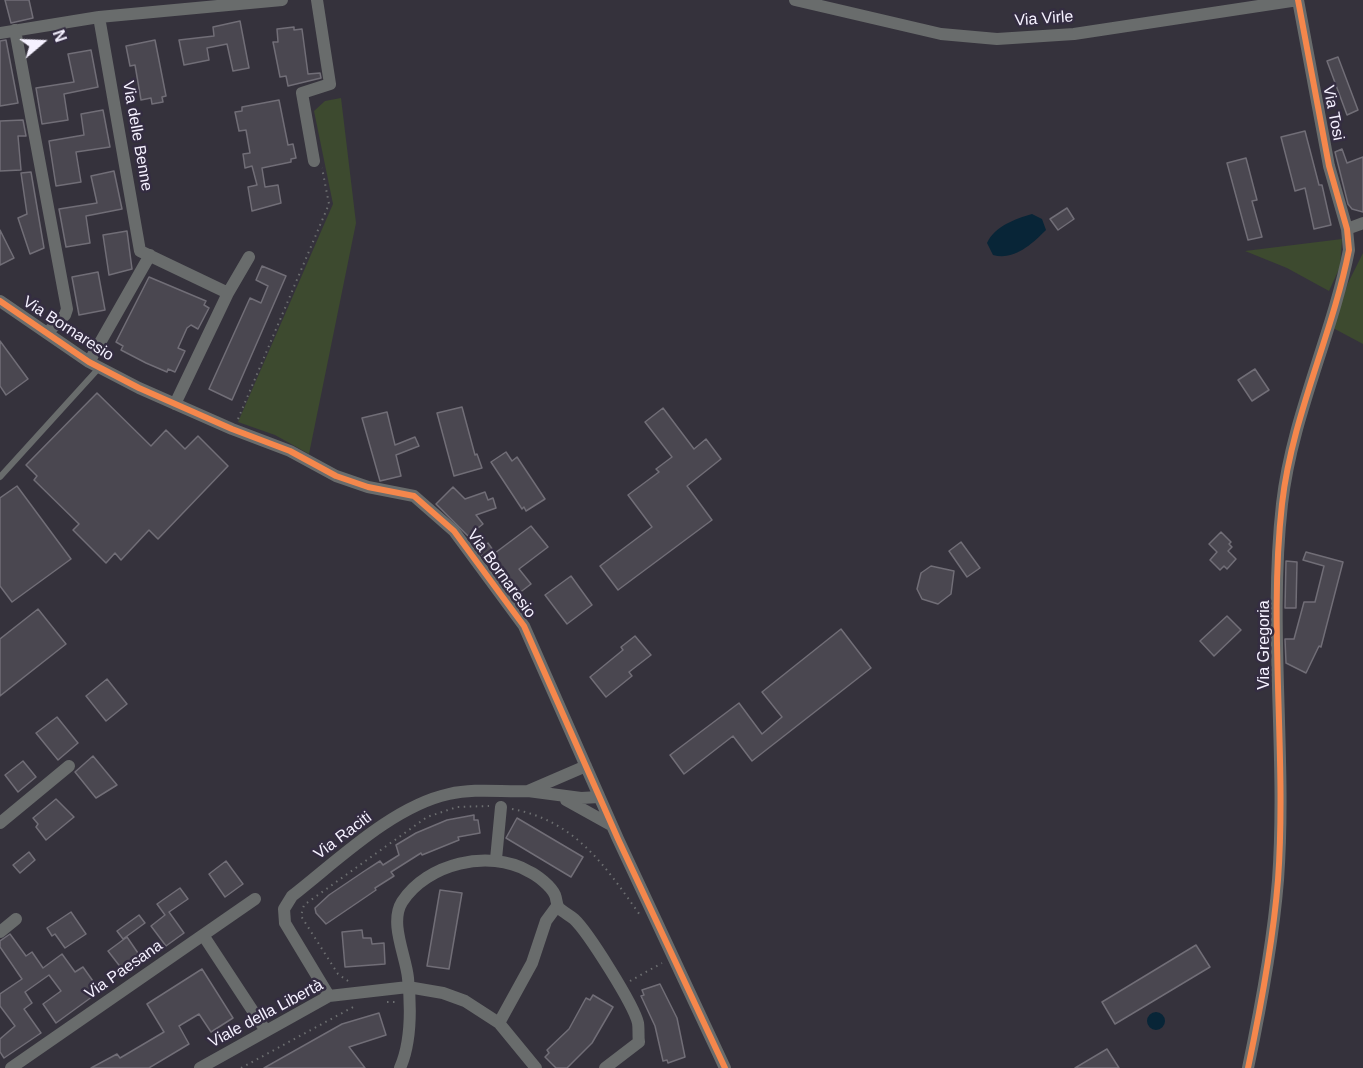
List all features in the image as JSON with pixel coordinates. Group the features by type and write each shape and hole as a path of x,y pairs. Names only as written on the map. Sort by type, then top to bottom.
{"street":[{"path":"0,33 99,17 222,3 282,0"},
{"path":"317,0 330,84 302,93 318,161"},
{"name":"Via Virle","path":"795,0 941,34 997,39 1074,34 1298,0"},
{"name":"Via Tosi","path":"1298,0 1329,166 1347,229"},
{"name":"Via delle Benne","path":"99,17 140,250 150,255"},
{"path":"15,30 67,309 65,315 48,332"},
{"path":"1347,229 1363,223"},
{"name":"Via Gregoria","path":"1248,1068 1266,978 1278,879 1279,562 1282,505 1290,449 1345,270 1349,250 1347,229"},
{"path":"94,365 150,255 228,293"},
{"path":"175,404 228,293 249,257"},
{"name":"Via Bornaresio","path":"0,301 94,365 175,404 290,451 336,476 368,487 414,496 454,531 524,626 599,797 725,1068"},
{"path":"0,823 69,766"},
{"name":"Via Raciti","path":"528,791 586,766"},
{"name":"Via Raciti","path":"329,996 285,923 284,909 292,896 390,821 422,802 479,789 528,791 581,798 599,797"},
{"path":"551,794 599,816 613,826"},
{"path":"496,859 501,807"},
{"path":"400,1068 408,1038 408,987 397,921 403,901 428,879 451,866 496,859 530,872 554,894 557,906 575,920 621,987 638,1022 639,1042 605,1068"},
{"name":"Via Paesana","path":"11,1068 255,898"},
{"path":"499,1023 532,963 546,921 557,906"},
{"path":"0,932 16,919"},
{"path":"203,935 266,1031"},
{"name":"Viale della Libertà","path":"200,1068 329,996 354,1000 408,987 443,993 465,1001 499,1023 536,1068"}],"lane":[{"path":"0,477 94,365"}],"path":[{"path":"232,429 243,409 329,204 318,161"},
{"path":"360,1004 354,1000 352,982 342,979 301,916 304,905 427,817 457,807 501,807 549,821 573,835 595,853 643,920"},
{"path":"621,987 665,962"},
{"path":"241,1068 354,1000"},
{"path":"380,1003 408,1002"}],"green space":[{"path":"341,98 356,223 309,454 275,435 238,422 333,204 314,111 325,101"},
{"path":"1342,239 1340,267 1329,291 1287,268 1245,251"},
{"path":"1363,253 1363,344 1333,328 1348,283"}],"water":[{"path":"1032,214 1042,219 1046,230 1022,250 1008,256 993,255 987,243 995,232 1012,221"},
{"path":"1152,1012 1160,1012 1165,1017 1163,1028 1152,1030 1147,1025 1147,1017"}],"building":[{"path":"5,0 29,0 33,18 11,23"},
{"path":"240,21 249,68 233,71 227,44 207,48 209,60 184,65 179,40 214,36 213,27"},
{"path":"294,27 294,30 302,29 308,74 320,73 321,78 288,86 286,76 280,77 273,42 278,42 277,29"},
{"path":"6,40 18,103 0,106 0,41"},
{"path":"155,40 166,96 162,97 163,102 152,104 151,98 141,100 135,65 130,66 126,46"},
{"path":"91,50 98,87 64,94 68,120 42,124 36,88 74,82 68,54"},
{"path":"1338,57 1358,110 1347,115 1327,61"},
{"path":"279,100 288,145 293,144 296,158 291,159 291,162 262,168 265,187 278,185 281,203 252,211 248,187 257,185 252,166 245,168 243,154 250,153 246,130 239,131 235,112 242,111 242,107"},
{"path":"103,110 110,147 76,152 81,182 56,186 49,141 84,135 81,114"},
{"path":"23,120 26,136 18,136 21,170 0,171 0,121"},
{"path":"1305,131 1319,185 1322,185 1331,225 1314,229 1305,188 1295,191 1281,137"},
{"path":"1342,149 1347,163 1363,157 1363,212 1352,209 1348,204 1335,152"},
{"path":"1246,158 1257,200 1252,201 1262,237 1248,240 1227,163"},
{"path":"114,171 122,209 86,216 90,243 66,247 59,209 97,203 91,176"},
{"path":"31,172 44,248 30,254 18,218 27,214 21,173"},
{"path":"1067,208 1074,219 1058,230 1050,219"},
{"path":"0,230 14,258 0,265"},
{"path":"127,231 132,269 109,275 103,235"},
{"path":"262,266 286,276 232,400 209,389 250,298 261,303 268,286 256,280"},
{"path":"98,272 105,310 79,315 72,277"},
{"path":"149,277 206,301 204,305 209,308 198,329 191,325 187,328 178,348 185,351 175,372 168,369 167,372 146,363 121,350 123,346 116,342"},
{"path":"0,341 28,379 6,395 0,386"},
{"path":"1255,369 1269,390 1252,401 1238,380"},
{"path":"97,393 151,446 166,430 185,449 198,436 228,466 158,539 149,530 121,560 115,553 106,563 73,530 79,524 34,480 37,476 26,465"},
{"path":"462,407 475,455 477,454 482,468 454,476 437,413"},
{"path":"663,408 694,449 706,439 721,459 687,486 712,520 618,590 600,566 652,527 628,495 659,472 656,469 672,457 645,422"},
{"path":"387,412 395,445 415,437 419,446 396,455 401,476 380,481 362,418"},
{"path":"506,452 512,461 517,457 545,499 526,511 524,507 522,509 491,462"},
{"path":"17,486 71,559 12,602 0,586 0,498"},
{"path":"453,487 465,499 485,492 488,500 493,498 496,508 476,515 483,524 468,536 436,504"},
{"path":"531,526 548,547 519,569 531,584 514,597 478,550 488,543 495,553"},
{"path":"1221,532 1231,542 1229,544 1232,547 1228,551 1236,559 1227,569 1224,566 1220,570 1210,560 1217,552 1209,544"},
{"path":"961,542 980,568 967,577 949,551"},
{"path":"1306,552 1343,562 1321,647 1319,646 1306,673 1286,663 1285,639 1294,639 1304,602 1315,602 1324,566 1303,560"},
{"path":"1286,561 1297,562 1296,608 1285,608"},
{"path":"931,566 954,571 951,594 938,604 922,599 917,589 921,573"},
{"path":"571,576 592,605 567,624 545,595"},
{"path":"38,609 66,644 0,696 0,639"},
{"path":"1227,616 1241,630 1214,656 1200,641"},
{"path":"841,629 871,668 752,761 733,736 684,774 670,755 739,703 762,734 782,717 762,692"},
{"path":"635,636 651,655 629,672 632,676 606,697 590,677 623,650 621,647"},
{"path":"107,679 127,704 106,721 86,696"},
{"path":"57,717 78,743 58,760 36,733"},
{"path":"93,756 117,785 96,798 75,772"},
{"path":"23,761 36,777 18,792 5,775"},
{"path":"56,799 74,817 46,840 36,827 38,824 33,818"},
{"path":"474,815 474,820 478,820 480,833 458,837 459,840 422,855 421,853 391,872 394,876 326,924 316,913 315,908 329,895 380,861 383,865 399,855 396,845 416,833 447,820"},
{"path":"517,818 583,857 571,877 506,838"},
{"path":"29,852 35,860 20,873 13,865"},
{"path":"226,861 243,884 225,897 209,874"},
{"path":"180,888 188,899 169,912 184,933 166,946 151,926 165,915 157,904"},
{"path":"440,890 462,893 449,969 427,966"},
{"path":"71,912 86,934 65,948 55,934 52,936 47,928"},
{"path":"139,915 145,923 123,939 117,931"},
{"path":"362,930 363,938 371,938 372,944 384,943 385,964 345,967 342,932"},
{"path":"10,934 26,956 32,952 43,968 62,954 75,972 83,967 100,991 56,1023 43,1004 61,991 49,975 25,992 32,1003 24,1009 41,1033 4,1058 0,1052 0,1039 15,1026 0,1006 0,994 22,979 0,947 0,941"},
{"path":"127,937 140,956 122,969 108,951"},
{"path":"1196,945 1210,967 1115,1024 1102,1002"},
{"path":"202,969 233,1018 211,1032 199,1014 179,1026 189,1044 149,1068 91,1068 117,1054 120,1058 164,1032 147,1004"},
{"path":"660,984 677,1018 685,1057 668,1063 667,1060 663,1061 655,1026 641,996 644,995 642,990"},
{"path":"593,995 613,1007 592,1043 567,1068 556,1068 545,1057 549,1053 547,1050 569,1029 586,998 590,1000"},
{"path":"379,1013 386,1035 349,1047 365,1068 264,1068 342,1024"},
{"path":"1107,1049 1119,1068 1075,1068"}],"cycle path":[{"path":"1248,1068 1266,974 1278,880 1280,786 1277,597 1282,504 1294,439 1333,314 1349,250 1347,229 1329,166 1298,0"},
{"path":"0,301 89,362 139,388 232,429 290,451 336,476 368,487 414,496 454,531 524,626 618,839 725,1068"}]}
